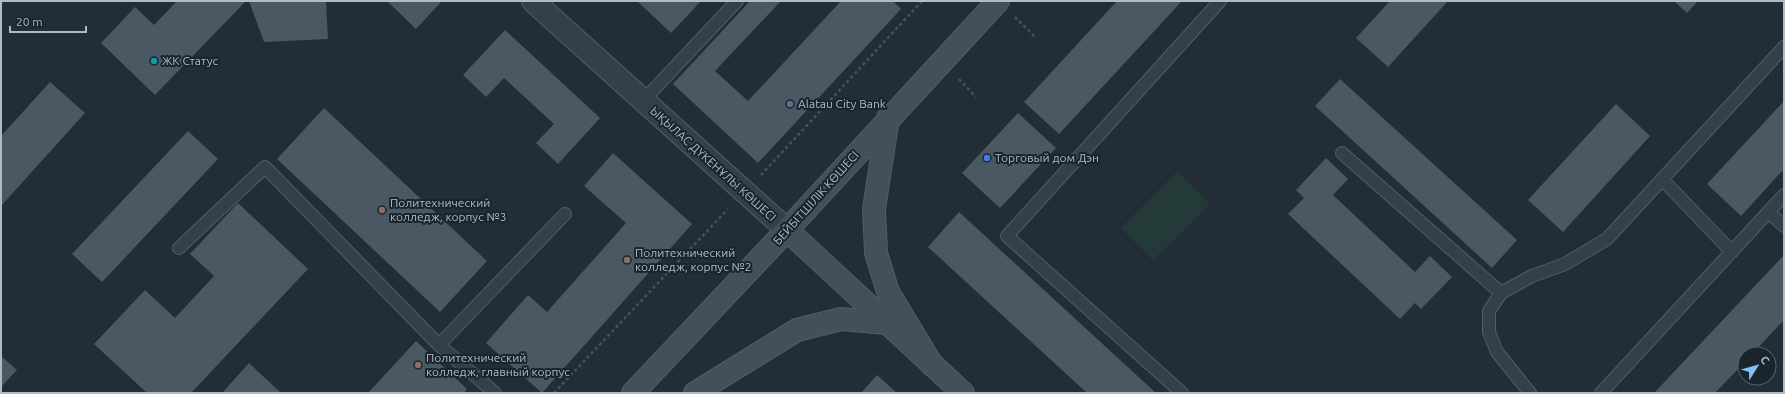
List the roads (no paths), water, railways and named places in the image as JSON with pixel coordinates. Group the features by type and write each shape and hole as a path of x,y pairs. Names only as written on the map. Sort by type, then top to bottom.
{"main road":[{"name":"БЕЙБІТШІЛІК КӨШЕСІ","path":"633,393 787,230 888,118 998,1"},
{"path":"888,118 874,209 876,253 888,292 932,365"},
{"name":"ЫҚЫЛАС ДҮКЕНҰЛЫ КӨШЕСІ","path":"787,230 962,393"},
{"path":"695,393 797,330 841,319 886,323"}],"street":[{"name":"ЫҚЫЛАС ДҮКЕНҰЛЫ КӨШЕСІ","path":"533,1 787,230"}],"lane":[{"path":"643,101 737,1"},
{"path":"1182,393 1008,236 1220,1"},
{"path":"1530,393 1497,352 1489,332 1489,311 1501,293 1532,276 1565,264 1607,239 1784,47"},
{"path":"1342,153 1501,293"},
{"path":"179,248 265,167 439,345 495,393"},
{"path":"1662,179 1732,252"},
{"path":"1601,393 1784,196"},
{"path":"1768,212 1784,226"},
{"path":"439,345 565,214"}],"place":[{"name":"ЖК Статус","path":"154,61"},
{"name":"Alatau City Bank","path":"790,104"},
{"name":"Торговый дом Дэн","path":"987,158"},
{"name":"Политехнический колледж, корпус №3","path":"382,210"},
{"name":"Политехнический колледж, корпус №2","path":"627,260"},
{"name":"Политехнический колледж, главный корпус","path":"418,365"}]}
